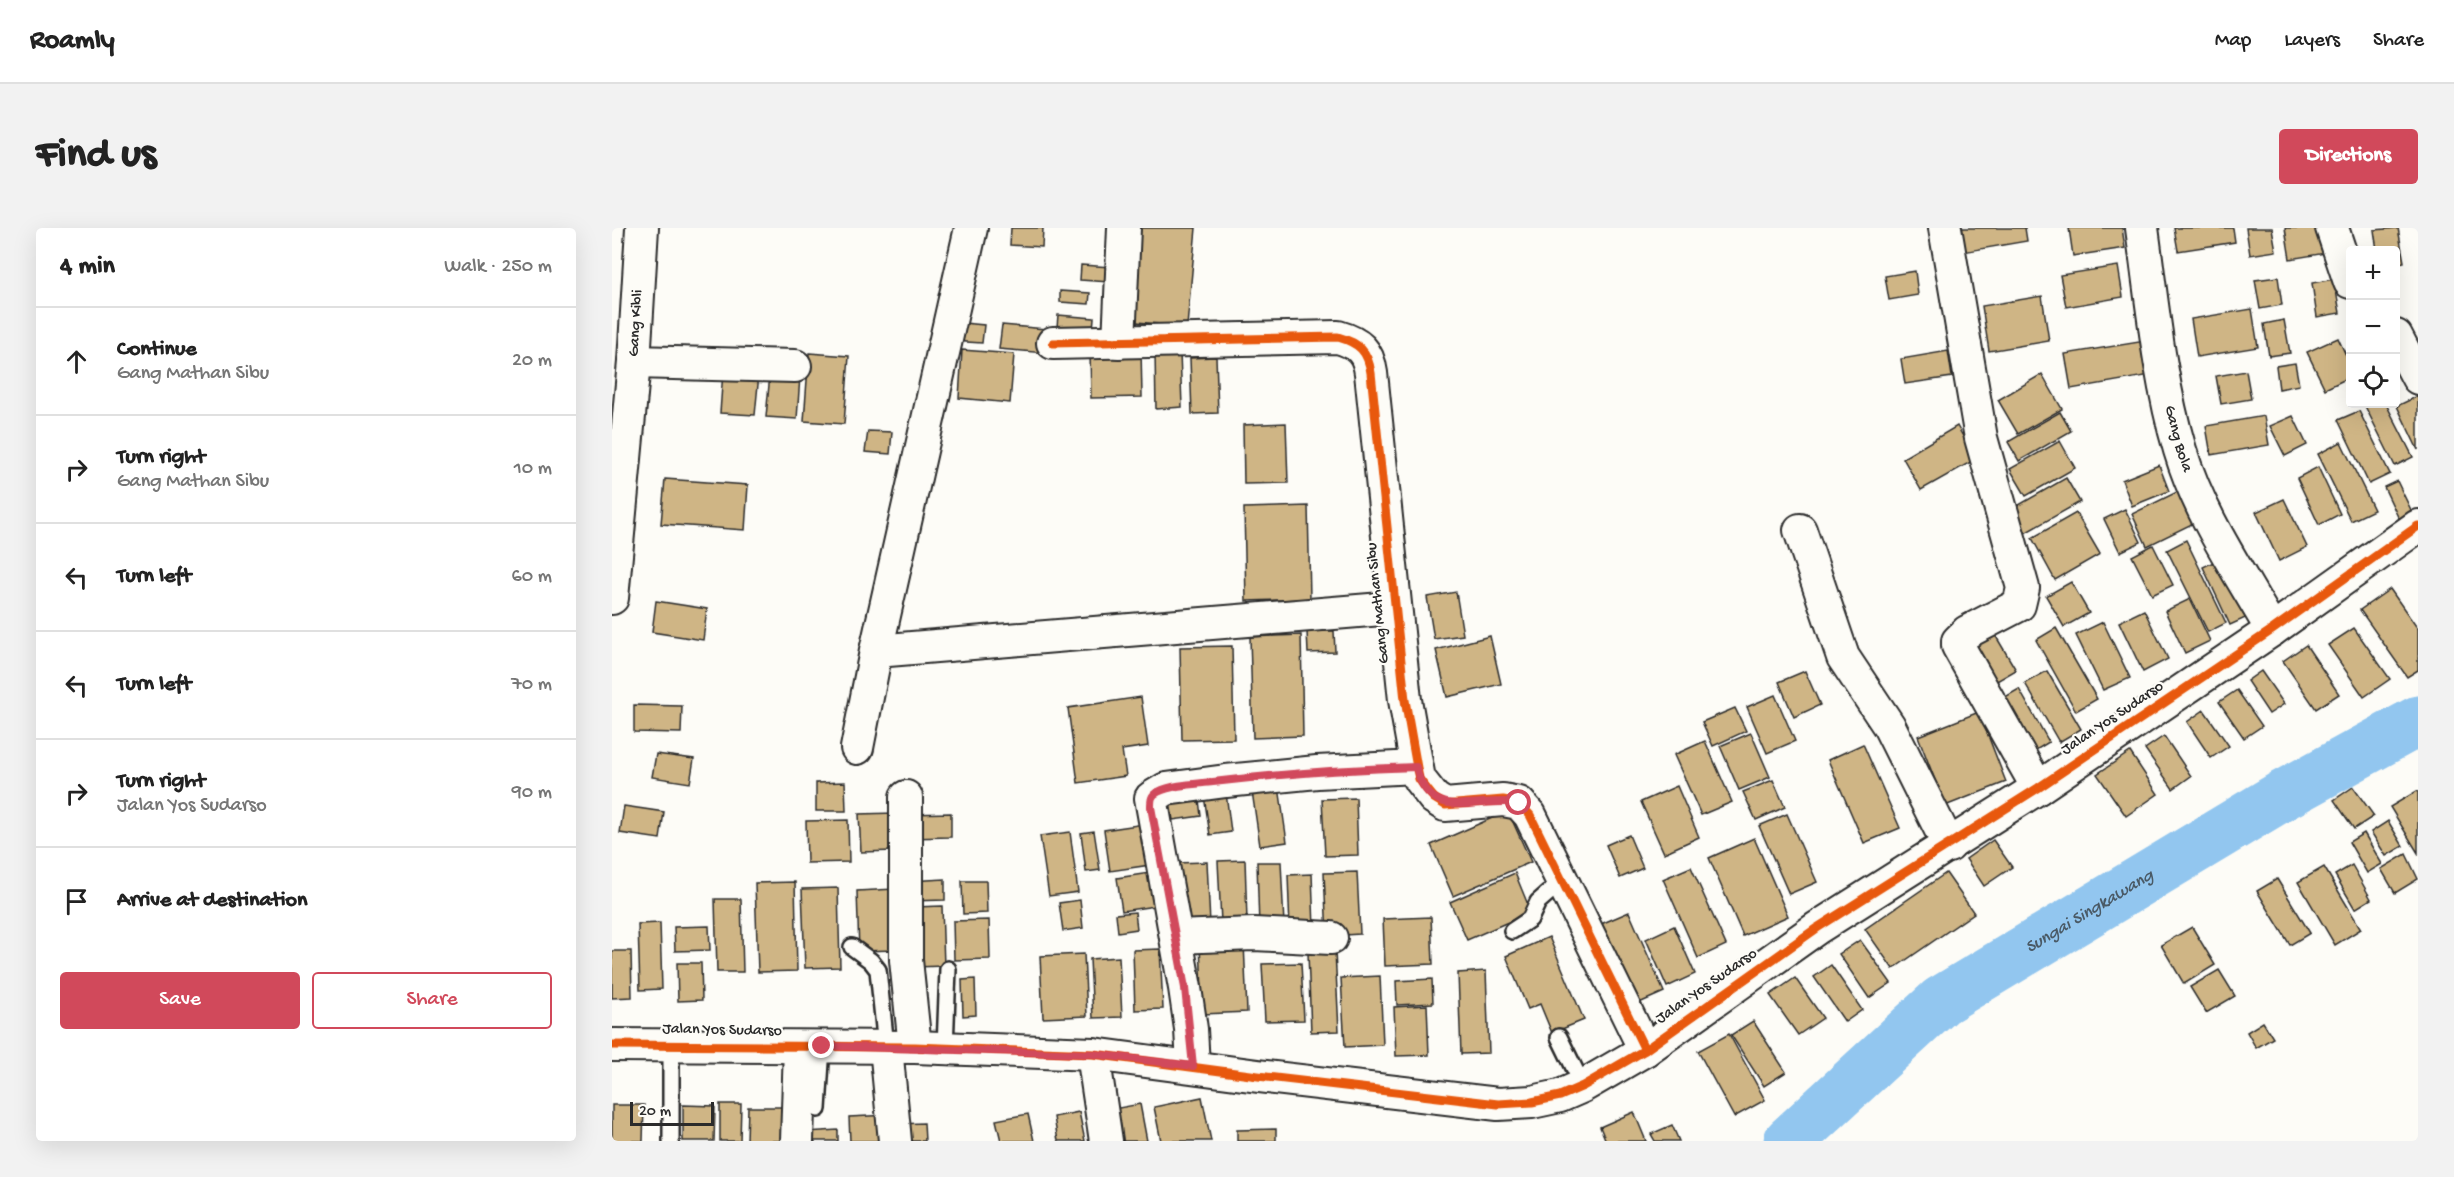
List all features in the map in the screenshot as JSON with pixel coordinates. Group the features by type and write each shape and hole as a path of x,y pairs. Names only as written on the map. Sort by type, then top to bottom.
{"street":[{"name":"Gang Kibli","path":"612,598 634,362 642,228"},
{"path":"857,748 876,651 972,228"},
{"path":"1119,342 1124,228"},
{"path":"1945,228 1981,438 2024,588 2019,604 1962,636 1958,646 2038,788"},
{"name":"Gang Bola","path":"2142,228 2169,411 2181,452 2223,545 2272,630"},
{"path":"2332,228 2346,270"},
{"name":"Gang Mathan Sibu","path":"1053,343 1338,337 1354,341 1363,349 1369,358 1371,373 1394,608 1419,780 1434,798 1445,805 1503,800 1519,803 1530,815 1645,1050"},
{"path":"2400,344 2418,378"},
{"path":"634,362 795,366"},
{"name":"Jalan Yos Sudarso","path":"612,1045 915,1047 1093,1054 1498,1104 1532,1102 1560,1096 1583,1086 1645,1050 1817,928 2038,788 2272,630 2418,526"},
{"path":"1800,530 1843,657 1889,726 1949,846"},
{"path":"876,651 1394,608"},
{"path":"1193,1066 1191,1029 1151,798 1166,789 1237,780 1416,767"},
{"path":"896,1141 915,1047 906,960 906,797"},
{"path":"1176,937 1254,934 1331,938"},
{"path":"797,1141 811,1046"},
{"path":"1093,1054 1106,1141"}],"lane":[{"path":"1512,931 1530,919 1538,902 1562,881"},
{"path":"852,947 872,962 878,970 915,1047"},
{"path":"915,1047 948,969"},
{"path":"1559,1037 1583,1086"},
{"path":"671,1045 671,1141"},
{"path":"811,1046 818,1109"}],"building":[{"path":"1011,228 1043,228 1042,247 1010,245"},
{"path":"1130,228 1196,228 1187,326 1123,321"},
{"path":"1959,228 2025,228 2027,241 1963,252"},
{"path":"2069,228 2122,228 2125,248 2073,256"},
{"path":"2174,228 2233,228 2235,242 2178,251"},
{"path":"2246,228 2272,228 2276,251 2250,255"},
{"path":"2285,228 2322,228 2326,253 2290,259"},
{"path":"2398,228 2404,262 2400,263 2400,246 2376,246 2374,230"},
{"path":"1081,265 1111,267 1110,282 1080,280"},
{"path":"2118,266 2123,297 2066,307 2060,275"},
{"path":"1915,271 1918,295 1889,300 1885,276"},
{"path":"2278,277 2282,305 2260,309 2255,280"},
{"path":"2334,279 2340,313 2317,317 2312,283"},
{"path":"1060,291 1090,293 1089,304 1060,302"},
{"path":"2042,296 2049,341 1989,351 1982,306"},
{"path":"2252,309 2258,347 2197,357 2191,319"},
{"path":"1058,315 1094,318 1093,330 1057,327"},
{"path":"2284,320 2290,353 2269,356 2264,324"},
{"path":"953,322 984,325 982,343 951,341"},
{"path":"1002,325 1046,329 1045,353 999,349"},
{"path":"2338,338 2346,355 2346,379 2325,389 2307,352"},
{"path":"2145,341 2151,375 2071,389 2065,354"},
{"path":"962,350 1014,354 1010,403 959,398"},
{"path":"1141,350 1142,397 1091,398 1090,352"},
{"path":"1948,351 1952,377 1905,384 1901,359"},
{"path":"1155,352 1180,352 1182,407 1156,409"},
{"path":"809,353 849,356 844,424 804,421"},
{"path":"1216,357 1218,413 1192,414 1190,358"},
{"path":"2295,363 2299,385 2279,389 2276,366"},
{"path":"723,371 759,374 755,415 720,413"},
{"path":"2246,371 2251,399 2221,404 2216,376"},
{"path":"770,374 800,376 797,419 766,417"},
{"path":"2042,374 2062,409 2018,434 1998,400"},
{"path":"2418,396 2418,450 2398,408 2400,405"},
{"path":"2366,408 2388,408 2413,457 2395,466"},
{"path":"2359,411 2390,474 2369,484 2338,420"},
{"path":"2060,412 2071,431 2019,461 2008,442"},
{"path":"2264,416 2269,445 2211,455 2206,426"},
{"path":"2293,416 2307,445 2285,456 2270,426"},
{"path":"1286,423 1288,483 1244,484 1243,425"},
{"path":"1957,426 1976,459 1921,490 1903,458"},
{"path":"868,431 892,432 890,454 865,452"},
{"path":"2060,441 2075,468 2026,496 2010,469"},
{"path":"2341,442 2374,510 2351,521 2318,454"},
{"path":"2159,465 2169,491 2132,506 2122,480"},
{"path":"2318,467 2340,514 2319,525 2297,478"},
{"path":"2066,478 2080,502 2025,533 2012,509"},
{"path":"665,479 748,485 745,530 661,524"},
{"path":"2397,481 2412,512 2399,519 2384,487"},
{"path":"2179,491 2194,523 2147,546 2132,514"},
{"path":"2284,499 2307,547 2279,561 2256,512"},
{"path":"1308,506 1310,599 1246,601 1244,508"},
{"path":"2125,509 2141,542 2120,552 2104,519"},
{"path":"2076,513 2100,554 2055,580 2032,538"},
{"path":"2186,540 2226,623 2208,632 2167,550"},
{"path":"2153,545 2173,585 2152,595 2132,556"},
{"path":"2224,557 2252,615 2230,625 2203,567"},
{"path":"2071,582 2089,613 2064,627 2046,596"},
{"path":"2390,589 2418,629 2418,670 2407,677 2360,610"},
{"path":"1456,592 1463,635 1434,639 1427,597"},
{"path":"2190,599 2210,641 2185,653 2165,611"},
{"path":"656,601 707,609 703,640 652,632"},
{"path":"2144,610 2168,659 2143,672 2119,622"},
{"path":"2103,622 2130,678 2103,690 2076,635"},
{"path":"2056,628 2097,699 2076,711 2036,640"},
{"path":"2354,628 2390,679 2364,697 2328,645"},
{"path":"1307,631 1334,631 1335,652 1308,653"},
{"path":"1994,633 2016,670 1990,685 1969,648"},
{"path":"1301,635 1303,736 1253,738 1250,637"},
{"path":"1490,636 1501,684 1447,697 1436,650"},
{"path":"2306,645 2339,694 2316,709 2283,661"},
{"path":"1232,646 1234,739 1182,740 1180,647"},
{"path":"1805,671 1820,705 1794,717 1779,682"},
{"path":"2047,671 2081,729 2059,742 2025,683"},
{"path":"2261,671 2284,704 2269,714 2247,681"},
{"path":"2019,689 2049,742 2031,753 2000,700"},
{"path":"2237,690 2262,726 2244,738 2219,702"},
{"path":"1775,695 1795,741 1767,753 1747,707"},
{"path":"1141,697 1148,746 1122,750 1126,776 1078,783 1068,708"},
{"path":"634,705 682,706 681,733 634,732"},
{"path":"1735,708 1746,731 1713,746 1702,722"},
{"path":"2204,710 2229,746 2211,758 2187,722"},
{"path":"1979,712 2006,782 1945,806 1918,736"},
{"path":"1751,733 1770,777 1739,790 1720,746"},
{"path":"2164,736 2191,776 2173,789 2145,749"},
{"path":"1705,741 1732,802 1701,815 1674,755"},
{"path":"1863,744 1900,828 1864,843 1828,760"},
{"path":"2130,752 2158,794 2126,816 2097,774"},
{"path":"656,754 694,759 690,783 652,777"},
{"path":"1773,780 1785,807 1756,820 1743,792"},
{"path":"845,782 846,811 816,811 816,783"},
{"path":"1677,786 1699,837 1664,853 1641,802"},
{"path":"1279,787 1287,842 1260,846 1252,791"},
{"path":"2353,787 2374,816 2354,829 2334,800"},
{"path":"1198,792 1201,816 1173,820 1169,797"},
{"path":"2418,792 2418,853 2390,807"},
{"path":"1226,793 1231,832 1210,835 1204,796"},
{"path":"1356,798 1358,855 1325,856 1322,799"},
{"path":"624,806 664,812 660,839 620,833"},
{"path":"1508,811 1531,862 1453,896 1431,845"},
{"path":"895,813 895,851 861,852 859,814"},
{"path":"951,813 951,837 908,838 908,814"},
{"path":"1787,814 1817,882 1789,894 1759,826"},
{"path":"848,820 849,862 807,863 806,821"},
{"path":"2388,821 2403,846 2386,856 2371,832"},
{"path":"1144,824 1150,865 1110,871 1104,830"},
{"path":"1094,831 1100,870 1086,872 1081,833"},
{"path":"1070,832 1078,892 1049,896 1040,836"},
{"path":"2364,833 2382,864 2367,873 2349,842"},
{"path":"1629,835 1643,868 1620,878 1606,845"},
{"path":"1754,838 1788,916 1743,936 1709,858"},
{"path":"1993,840 2012,867 1984,886 1966,859"},
{"path":"2406,854 2418,879 2395,893 2381,869"},
{"path":"1245,860 1247,921 1221,922 1218,861"},
{"path":"1207,862 1210,924 1177,926 1175,863"},
{"path":"1257,862 1281,862 1284,925 1259,927"},
{"path":"2352,865 2371,899 2355,909 2335,875"},
{"path":"1691,867 1726,945 1698,958 1663,879"},
{"path":"2324,867 2361,929 2335,945 2298,882"},
{"path":"1156,872 1161,905 1122,911 1117,878"},
{"path":"1357,872 1360,934 1327,936 1324,873"},
{"path":"1515,873 1531,912 1467,940 1450,902"},
{"path":"1946,873 1974,913 1893,969 1865,929"},
{"path":"1312,874 1314,929 1290,930 1288,875"},
{"path":"945,879 945,900 910,901 909,881"},
{"path":"2277,879 2310,933 2290,945 2257,891"},
{"path":"962,881 986,881 987,913 963,914"},
{"path":"795,882 797,971 758,972 755,883"},
{"path":"838,888 840,967 805,968 802,889"},
{"path":"895,889 896,950 859,951 857,891"},
{"path":"715,899 741,899 743,972 717,972"},
{"path":"1080,900 1083,928 1063,931 1059,903"},
{"path":"942,906 944,966 915,967 914,907"},
{"path":"1135,912 1137,929 1118,932 1116,914"},
{"path":"1629,912 1664,992 1637,1004 1601,924"},
{"path":"1431,917 1433,964 1385,966 1383,919"},
{"path":"989,920 990,959 954,960 953,921"},
{"path":"660,923 662,989 640,990 638,924"},
{"path":"709,926 710,950 675,951 674,927"},
{"path":"1674,926 1695,974 1667,987 1646,939"},
{"path":"2192,927 2215,965 2184,984 2161,945"},
{"path":"1549,937 1584,1020 1552,1033 1540,1004 1528,1009 1506,956"},
{"path":"1860,940 1891,983 1869,998 1839,954"},
{"path":"1244,943 1247,1012 1203,1014 1200,945"},
{"path":"1160,949 1163,1009 1135,1010 1133,950"},
{"path":"612,951 631,951 632,997 612,998"},
{"path":"1335,951 1339,1031 1311,1032 1308,953"},
{"path":"1084,954 1087,1016 1043,1018 1040,956"},
{"path":"1119,957 1122,1017 1093,1018 1090,959"},
{"path":"677,963 701,963 702,1000 678,1001"},
{"path":"1301,963 1304,1020 1265,1021 1262,964"},
{"path":"1831,965 1862,1010 1845,1022 1814,977"},
{"path":"2219,970 2235,996 2206,1013 2190,987"},
{"path":"1486,971 1489,1053 1461,1054 1458,973"},
{"path":"1380,976 1383,1045 1345,1047 1341,978"},
{"path":"1795,978 1823,1018 1798,1035 1770,995"},
{"path":"975,979 976,1015 963,1016 962,980"},
{"path":"1432,979 1433,1003 1397,1005 1396,981"},
{"path":"1427,1005 1429,1055 1396,1056 1394,1007"},
{"path":"1753,1021 1786,1072 1764,1086 1731,1035"},
{"path":"2263,1022 2273,1038 2256,1048 2247,1032"},
{"path":"1729,1034 1765,1100 1734,1117 1698,1051"},
{"path":"1202,1097 1211,1141 1161,1141 1154,1107"},
{"path":"720,1104 741,1104 740,1141 720,1141"},
{"path":"1140,1104 1147,1141 1119,1141 1113,1109"},
{"path":"612,1105 644,1105 643,1141 612,1141"},
{"path":"683,1105 715,1106 714,1141 683,1141"},
{"path":"748,1107 785,1107 784,1141 747,1141"},
{"path":"1079,1112 1085,1141 1058,1141 1054,1117"},
{"path":"1634,1112 1646,1141 1606,1141 1600,1127"},
{"path":"1028,1114 1034,1141 1001,1141 996,1120"},
{"path":"889,1115 890,1141 850,1141 849,1117"},
{"path":"924,1123 925,1141 897,1141 897,1124"},
{"path":"1672,1125 1679,1141 1655,1141 1651,1134"},
{"path":"1276,1129 1276,1141 1237,1141 1237,1130"},
{"path":"838,1130 838,1141 806,1141 806,1132"}],"waterway":[{"name":"Sungai Singkawang","path":"1789,1141 1941,1001 2285,794 2418,721"}],"cycle path":[{"path":"1053,343 1338,337 1352,342 1361,349 1368,359 1371,373 1405,700 1419,779 1434,798 1445,805 1503,800 1519,803 1530,815 1645,1050"},
{"path":"612,1045 915,1047 1093,1054 1498,1104 1532,1102 1560,1096 1583,1086 1645,1050 1817,928 2038,788 2272,630 2418,526"}],"route":[{"path":"822,1046 1093,1054 1193,1066 1185,988 1161,849 1151,807 1151,798 1155,794 1166,789 1226,781 1317,772 1416,767 1419,780 1434,798 1445,805 1503,800 1519,803"}]}
